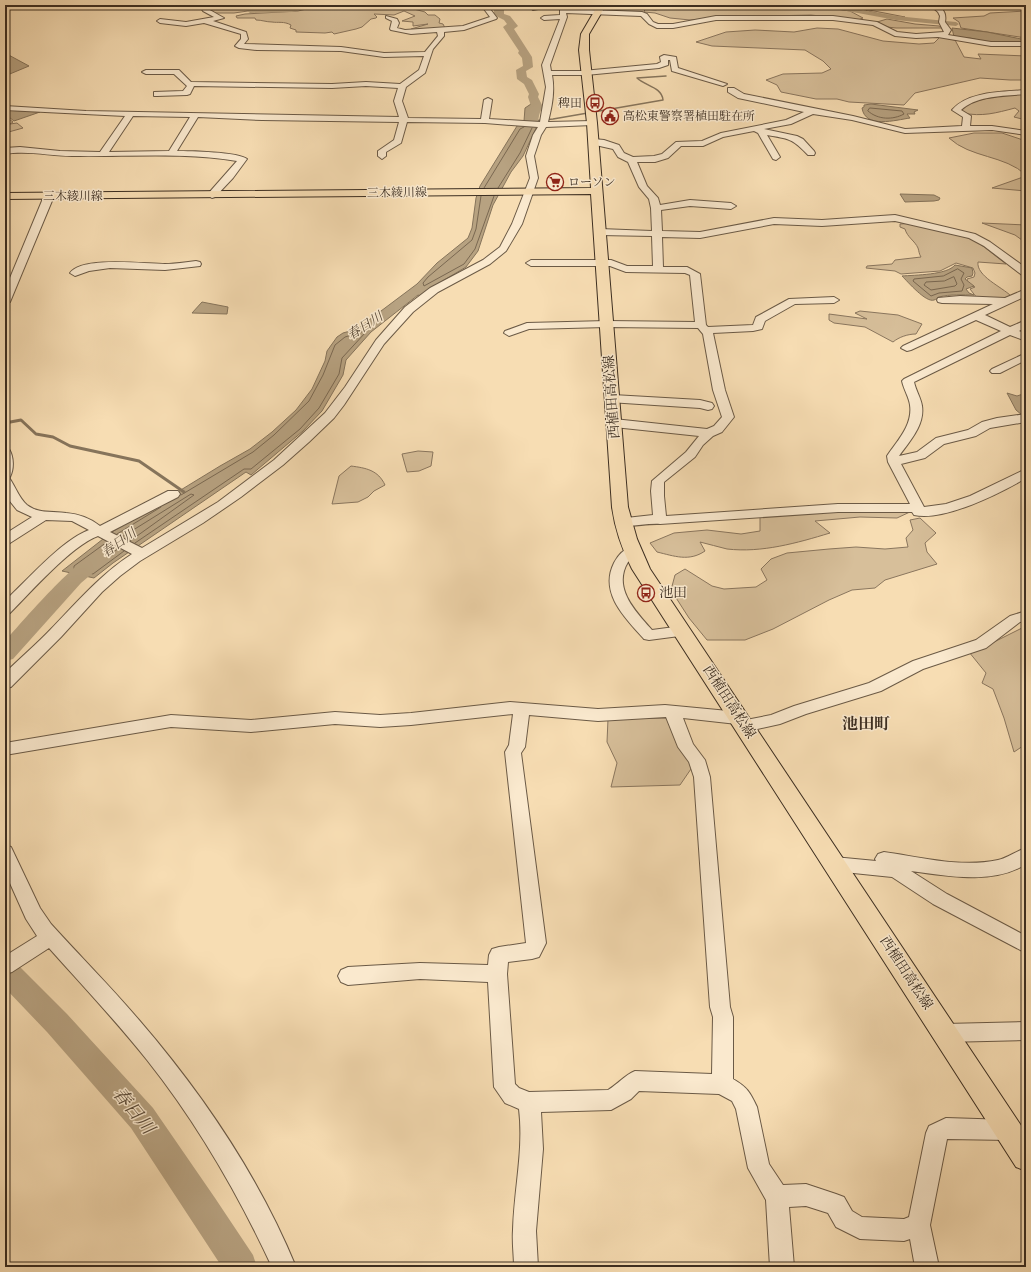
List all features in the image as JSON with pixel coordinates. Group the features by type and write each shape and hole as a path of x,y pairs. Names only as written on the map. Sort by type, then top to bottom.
{"main road":[{"path":"598,191 584,50 585,34 599,10"},
{"name":"三木綾川線","path":"5,196 598,191"},
{"name":"西植田高松線","path":"598,191 622,522 632,551 641,569 1026,1157"}],"street":[{"path":"160,21 186,24 221,18 204,10 204,8 210,5"},
{"path":"388,17 395,20 396,22 394,29 397,30 413,32 464,28 494,18 484,5"},
{"path":"544,18 563,14 599,10 642,14 645,15 651,23 665,26 716,18 807,17 833,18 875,23 894,34 916,36 947,33 948,30 943,21 941,11 933,5"},
{"path":"943,21 948,8"},
{"path":"543,25 563,14"},
{"path":"5,683 29,660 94,591 141,553 228,501 318,428 341,402 371,353 401,317 428,294 492,258 502,250 511,237 534,178 534,172 530,160 532,150 547,112 549,100 550,87 546,65 563,14"},
{"path":"204,21 244,33 245,38 239,46 252,48 341,49 384,55 429,54"},
{"path":"382,156 382,151 398,141 404,119 398,101 402,86 422,71 430,49 441,36 440,30"},
{"path":"938,35 991,44 1026,44"},
{"path":"1011,44 1026,48"},
{"path":"548,74 659,66 665,63 664,57 668,57 673,59 675,69 723,84"},
{"path":"146,72 157,94 195,115 270,118 485,121 542,125 591,115"},
{"path":"103,154 130,114 157,94 176,72 181,78 190,84 332,86 366,84 402,86"},
{"path":"157,94 184,93 187,92 190,84"},
{"path":"731,90 741,96 853,118 905,131 992,128 1026,133"},
{"path":"966,128 967,116 956,110 959,106 972,100 1026,92"},
{"path":"485,121 488,100"},
{"path":"5,108 130,114"},
{"path":"594,142 604,143 616,147 621,155 632,160 655,159 665,156 679,144 703,143 721,135 788,122 812,111"},
{"path":"171,154 195,115"},
{"path":"748,129 794,138 800,141 811,153"},
{"path":"761,131 776,157"},
{"path":"5,151 25,149 46,152 103,154 229,156 243,159 230,176 212,195"},
{"path":"632,160 643,187 653,198 656,208 658,270"},
{"path":"5,302 8,289 49,196"},
{"path":"656,208 690,203 731,206"},
{"path":"600,232 700,235 774,221 822,223 896,218 972,236 987,244 1026,273"},
{"path":"530,263 611,263 626,269 687,270 695,274 703,328 708,334 719,390 728,417 718,429 709,433 698,443 691,454 658,481 656,488 660,509 660,520"},
{"path":"75,273 97,265 137,264 164,267 196,264"},
{"path":"906,348 1026,292"},
{"path":"942,300 960,299 1008,301"},
{"path":"509,333 527,326 607,324 703,328 754,328 758,327 760,319 768,313 793,301 834,300"},
{"path":"977,316 1026,338"},
{"path":"1026,323 908,381 909,390 916,403 917,412 914,425 893,456 894,462 916,502 919,512 933,511 961,504 993,492 1026,473"},
{"path":"996,371 1026,356"},
{"path":"612,399 700,404 708,406"},
{"path":"894,462 921,455 940,441 963,436 986,425 1026,418"},
{"path":"614,423 709,433"},
{"path":"5,452 7,457 5,474"},
{"path":"5,482 6,488 17,503 25,510 43,516 82,520 99,531 141,553"},
{"path":"5,610 26,587 55,560 85,536 110,527 173,494"},
{"path":"622,522 648,519 660,520 838,508 917,508"},
{"path":"5,540 43,516"},
{"path":"632,551 623,556 616,579 617,594 622,604 649,635 682,632"},
{"path":"5,749 171,721 252,726 335,718 380,721 510,708 598,715 672,712 742,722 774,720 800,710 875,687 918,665 981,644 1015,619 1026,616"},
{"path":"522,709 517,747 513,752 536,943 532,951 499,955 498,974 505,1087 512,1096 529,1102 610,1100 624,1092 635,1081 722,1084 739,1094 746,1107 760,1168 777,1197 782,1267"},
{"path":"672,712 686,747 697,760 702,777 720,1007 723,1018 722,1084"},
{"path":"5,852 33,913 51,937 132,1026 185,1093 214,1136 255,1207 284,1267"},
{"path":"831,858 967,870 990,870 1011,865 1026,855"},
{"path":"831,858 896,870 940,899 1026,945"},
{"path":"5,966 51,937"},
{"path":"348,976 420,972 498,974"},
{"path":"946,1033 1026,1030"},
{"path":"526,1267 524,1232 532,1149 532,1127 529,1102"},
{"path":"927,1267 919,1225 937,1133 946,1128 1009,1130"},
{"path":"777,1197 806,1195 823,1200 836,1205 844,1219 860,1228 904,1230 919,1225"}],"shaded area":[{"path":"214,5 312,5 273,9 268,6 263,7 262,9 234,13 215,13 207,7"},
{"path":"323,5 399,5 425,12 428,15 435,15 440,19 439,23 443,24 445,28 413,31 411,29 428,24 413,26 413,22 402,21 415,16 404,11 394,15 374,14 377,17 371,19 362,27 334,34 332,32 296,32 296,30 290,28 291,25 286,23 256,20 255,18 237,18 236,16 245,14 298,11"},
{"path":"666,5 841,5 866,8 864,9 905,17 889,16 851,7 836,9 850,11 863,18 858,20 811,15 725,17 690,20 670,18 655,13 644,12 645,9 656,10"},
{"path":"1026,11 1026,38 961,28 959,22 953,18 984,16 990,13"},
{"path":"887,19 915,24 939,26 943,28 896,28 887,27 877,22"},
{"path":"817,28 838,29 883,41 919,44 934,43 940,37 955,40 964,57 981,59 978,54 1026,56 1026,80 980,78 915,93 904,105 849,102 837,99 816,99 781,92 777,85 766,80 783,74 822,73 831,69 823,61 805,50 712,46 696,42 726,32 755,30 794,32"},
{"path":"1026,94 1026,120 1014,117 1019,111 1015,108 995,113 963,113 962,107 977,101 1001,96"},
{"path":"5,116 13,122 10,124 17,123 23,128 5,133"},
{"path":"974,133 1002,133 1026,141 1026,175 1018,168 957,145 949,138"},
{"path":"1026,176 1026,191 992,188"},
{"path":"915,223 975,240 1006,264 978,262 978,267 985,277 1011,296 1003,299 977,298 970,289 975,287 968,283 967,279 974,277 975,273 973,268 956,263 940,271 901,274 895,271 866,268 867,266 892,264 895,260 921,257 917,246 907,234 905,229 900,227 900,224"},
{"path":"982,223 1026,225 1026,243 1015,235"},
{"path":"860,311 898,315 922,324 916,334 904,336 893,342 865,327 834,323 829,320 829,314 867,319 855,313"},
{"path":"418,451 433,452 431,466 419,471 407,472 402,454"},
{"path":"351,466 367,469 375,473 385,485 358,502 332,504 339,476"},
{"path":"830,511 912,511 897,518 860,517 815,521 830,533 792,544 753,550 727,549 700,542 705,551 693,556 681,557 657,552 650,543 674,533 707,530 741,534 760,531 760,516"},
{"path":"920,518 936,533 925,543 927,552 937,564 885,580 875,588 852,590 829,600 773,629 745,640 707,640 689,618 671,590 675,575 685,569 712,586 724,589 756,587 767,580 761,569 771,559 787,553 856,547 885,549 908,547 906,538 913,530 910,520"},
{"path":"1026,626 1026,744 1014,752 1004,718 993,689 982,683 986,673 969,652 986,646"},
{"path":"670,718 693,766 680,785 611,787 617,763 607,742 608,719"}],"water":[{"path":"952,28 987,32 1026,40 1026,43 991,43 970,38 954,37"},
{"path":"5,53 29,66 5,76"},
{"path":"534,97 540,110 533,123 537,126 523,156 511,172 493,205 478,251 466,267 424,292 426,293 421,296 418,295 371,332 346,360 343,375 322,411 303,431 251,475 246,472 113,563 94,578 62,571 112,532 250,449 272,432 296,410 312,389 325,361 327,351 337,337 343,333 357,329 417,284 437,263 468,238 472,228 476,198 480,186 517,126 524,121 525,108 531,104"},
{"path":"871,104 918,110 914,112 915,114 907,114 910,118 882,122 869,119 864,115 862,108 864,105"},
{"path":"5,110 40,112 14,121 5,114"},
{"path":"900,194 934,195 940,198 939,200 934,201 905,202"},
{"path":"955,265 972,268 972,276 965,279 974,286 966,289 969,293 974,295 948,295 931,300 917,291 902,276 938,273"},
{"path":"202,302 228,307 227,314 192,313"},
{"path":"1007,393 1017,396 1026,393 1026,413 1022,415 1016,410"}],"waterway":[{"path":"250,11 292,10 318,5"},
{"name":"春日川","path":"499,5 499,15 507,18 513,26 508,27 524,51 523,53 527,57 528,67 521,70 522,79 528,82 534,94 533,97 537,107 533,111 532,123"},
{"path":"838,8 896,18 956,24"},
{"path":"532,121 553,119 663,100 660,92 637,78 666,76"},
{"path":"5,423 21,420 36,434 53,437 70,446 139,461 184,492"},
{"name":"春日川","path":"5,654 74,579 101,556"},
{"name":"春日川","path":"5,970 57,1023 142,1118 204,1209 241,1267"}],"place":[{"name":"稗田","path":"595,103"},
{"name":"高松東警察署植田駐在所","path":"610,116"},
{"name":"ローソン","path":"555,182"},
{"name":"池田","path":"646,593"}],"district":[{"name":"池田町","path":"866,724"}]}
